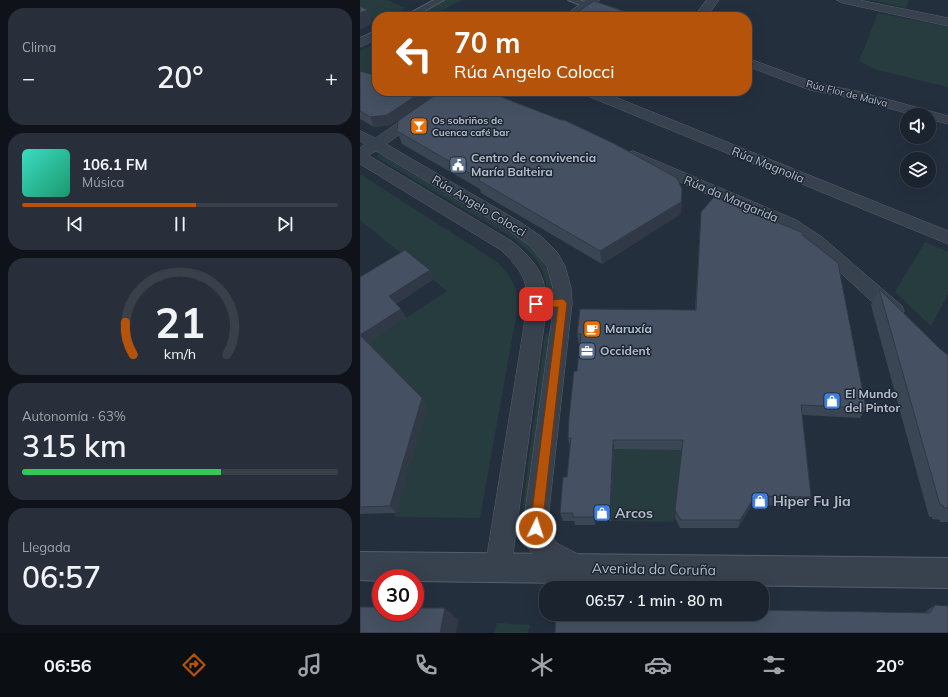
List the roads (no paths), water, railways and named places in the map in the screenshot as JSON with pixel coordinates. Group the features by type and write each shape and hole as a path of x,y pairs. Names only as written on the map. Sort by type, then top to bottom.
{"street":[{"path":"417,12 440,0"},
{"path":"572,0 605,7"},
{"path":"705,12 712,0"},
{"path":"843,0 948,22"},
{"path":"577,12 591,3"},
{"path":"360,43 372,37"},
{"name":"Rúa Flor de Malva","path":"752,64 815,87 856,95 948,120"},
{"path":"365,144 445,96"},
{"name":"Rúa Magnolia","path":"600,96 948,238"},
{"name":"Rúa Angelo Colocci","path":"365,144 536,240 553,258 562,284 563,303 536,519 536,537 549,553 580,568"},
{"name":"Rúa da Margarida","path":"618,148 648,164 790,224 816,242 908,323"},
{"name":"Rúa Angelo Colocci","path":"360,158 507,246 525,261 534,275 536,304 498,568"},
{"path":"536,304 563,303"},
{"name":"Avenida da Coruña","path":"360,566 948,573"}],"place":[{"name":"Os sobriños de Cuenca café bar","path":"419,126"},
{"name":"Centro de convivencia María Balteira","path":"458,165"},
{"name":"Maruxía","path":"592,329"},
{"name":"Occident","path":"587,351"},
{"name":"El Mundo del Pintor","path":"832,401"},
{"name":"Hiper Fu Jia","path":"760,501"},
{"name":"Arcos","path":"602,513"}]}
